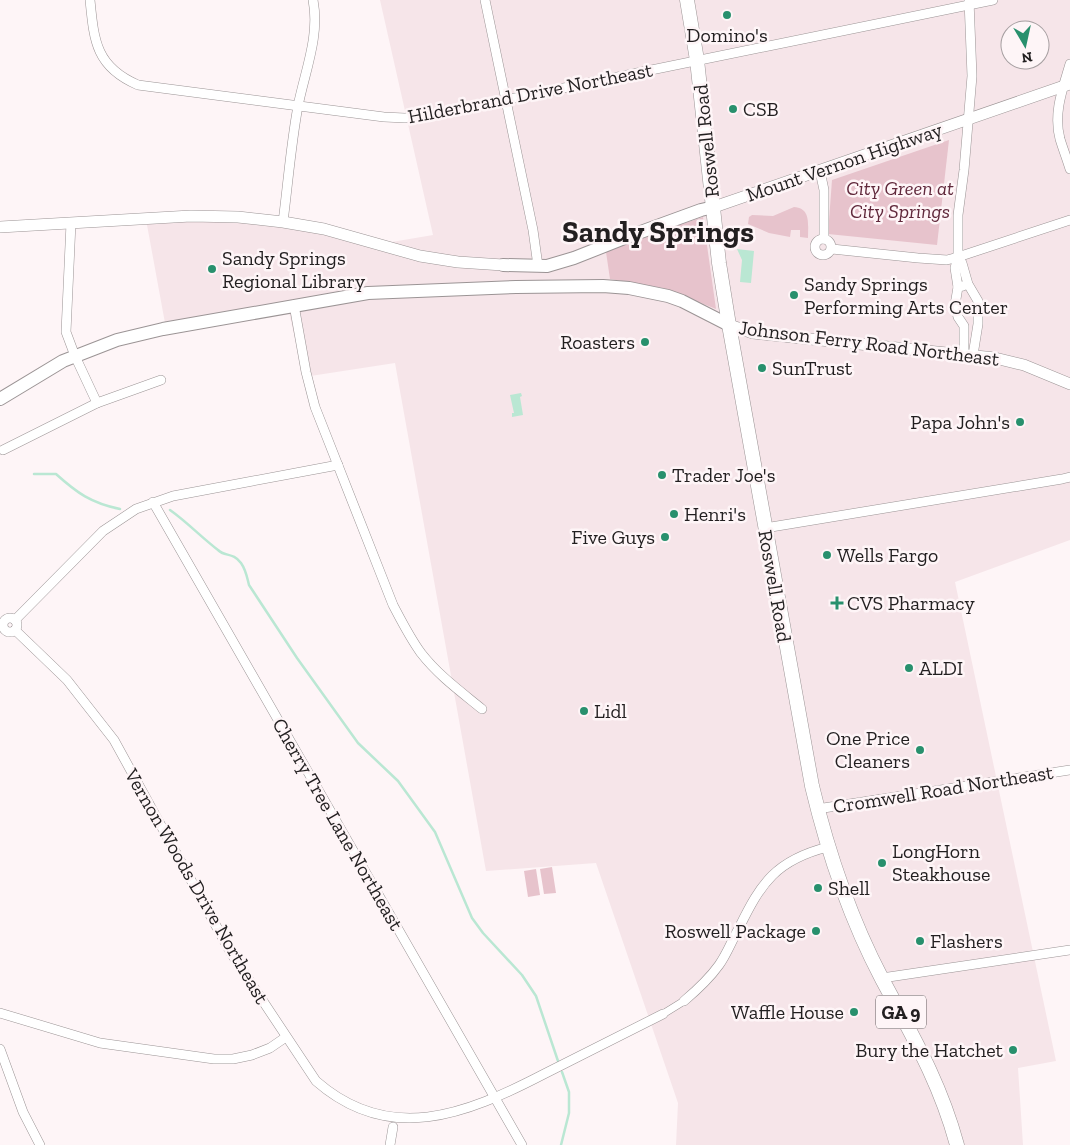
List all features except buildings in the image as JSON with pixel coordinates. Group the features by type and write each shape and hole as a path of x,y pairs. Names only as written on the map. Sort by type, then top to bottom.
{"main road":[{"name":"Roswell Road","path":"687,0 697,60 729,326 802,739 817,809 828,847 856,924 882,978 923,1054 944,1104 957,1145"},
{"name":"Mount Vernon Highway","path":"503,264 547,266 574,258 701,210 714,207"},
{"name":"Johnson Ferry Road Northeast","path":"294,306 372,293 516,287 603,286 629,288 668,296 682,301 729,326"},
{"path":"0,398 39,374 75,356 117,340 144,333 294,306"}],"street":[{"name":"Hilderbrand Drive Northeast","path":"90,0 93,32 98,51 113,72 124,79 146,87 384,117 405,118 427,116 505,100 970,2 993,0"},
{"path":"283,222 298,106 314,42 314,0"},
{"path":"484,0 533,230 538,266"},
{"path":"968,355 964,326 958,317 955,305 958,287 955,268 958,258 958,215 972,76 970,2"},
{"path":"1070,64 1067,85 1058,111 1060,137 1070,169"},
{"name":"Mount Vernon Highway","path":"714,207 1067,85"},
{"path":"820,171 824,190 824,239"},
{"path":"0,227 191,216 238,217 324,229 420,256 458,262 503,264"},
{"path":"832,249 947,260 1070,220"},
{"path":"71,223 66,332 97,403"},
{"path":"824,239 817,243 815,248 817,253 824,256 832,249"},
{"path":"824,239 829,241 832,249"},
{"path":"958,258 962,263 968,284 978,301 978,324 968,355"},
{"path":"958,287 968,284"},
{"path":"294,306 310,389 393,605 406,631 420,652 436,670 482,709"},
{"path":"964,326 978,324"},
{"name":"Johnson Ferry Road Northeast","path":"729,326 753,332 995,358 1024,365 1070,384"},
{"path":"3,450 97,403 161,380"},
{"path":"16,620 103,531 124,516 153,502 173,496 338,465"},
{"path":"765,528 1070,477"},
{"name":"Cherry Tree Lane Northeast","path":"153,502 522,1145"},
{"path":"2,618 16,620 17,626 15,630 3,633 2,618"},
{"name":"Vernon Woods Drive Northeast","path":"15,630 67,680 114,740 231,953 316,1081 333,1099 360,1116 393,1127 412,1127 447,1121 496,1099 663,1014"},
{"name":"Cromwell Road Northeast","path":"817,809 1070,770"},
{"path":"663,1014 684,1001 704,984 719,964 752,900 766,880 776,870 798,857 828,847"},
{"path":"882,978 1070,950"},
{"path":"0,1013 100,1043 214,1059 233,1059 252,1055 270,1048 286,1037"},
{"path":"0,1049 23,1112 40,1145"},
{"path":"390,1145 393,1127"}],"shaded area":[{"path":"380,0 1070,0 1070,540 955,582 1056,1061 1018,1068 1023,1145 676,1145 678,1103 596,863 486,871 395,363 304,377 287,304 165,323 145,214 295,221 380,244 433,235"},
{"path":"737,249 754,251 751,283 740,282 742,260"},
{"path":"521,393 523,415 512,417 512,413 514,413 510,395"}],"green space":[{"name":"City Green at City Springs","path":"949,140 937,245 828,234 832,180"},
{"path":"794,207 803,210 806,214 808,238 800,237 800,230 791,230 790,237 769,233 748,224 749,217 752,215 773,216"},
{"path":"703,217 716,309 663,288 610,279 606,252 637,239"},
{"path":"552,867 556,893 544,894 540,869"},
{"path":"536,869 540,895 528,897 524,871"}],"waterway":[{"path":"34,474 56,474 85,496 101,504 120,509"},
{"path":"170,510 221,552 235,557 241,563 249,585 297,658 358,743 398,781 435,832 472,918 483,933 522,975 536,996 558,1061"},
{"path":"561,1145 569,1113 569,1092 562,1072"}],"place":[{"name":"Domino's","path":"727,15"},
{"name":"CSB","path":"733,109"},
{"name":"Sandy Springs Regional Library","path":"212,269"},
{"name":"Sandy Springs Performing Arts Center","path":"794,295"},
{"name":"Roasters","path":"645,342"},
{"name":"SunTrust","path":"762,368"},
{"name":"Papa John's","path":"1020,422"},
{"name":"Trader Joe's","path":"662,475"},
{"name":"Henri's","path":"674,514"},
{"name":"Five Guys","path":"665,537"},
{"name":"Wells Fargo","path":"827,555"},
{"name":"CVS Pharmacy","path":"837,603"},
{"name":"ALDI","path":"909,668"},
{"name":"Lidl","path":"584,711"},
{"name":"One Price Cleaners","path":"920,750"},
{"name":"LongHorn Steakhouse","path":"882,863"},
{"name":"Shell","path":"818,888"},
{"name":"Roswell Package","path":"816,931"},
{"name":"Flashers","path":"920,941"},
{"name":"Waffle House","path":"854,1012"},
{"name":"Bury the Hatchet","path":"1013,1050"}],"district":[{"name":"Sandy Springs","path":"658,232"}]}
